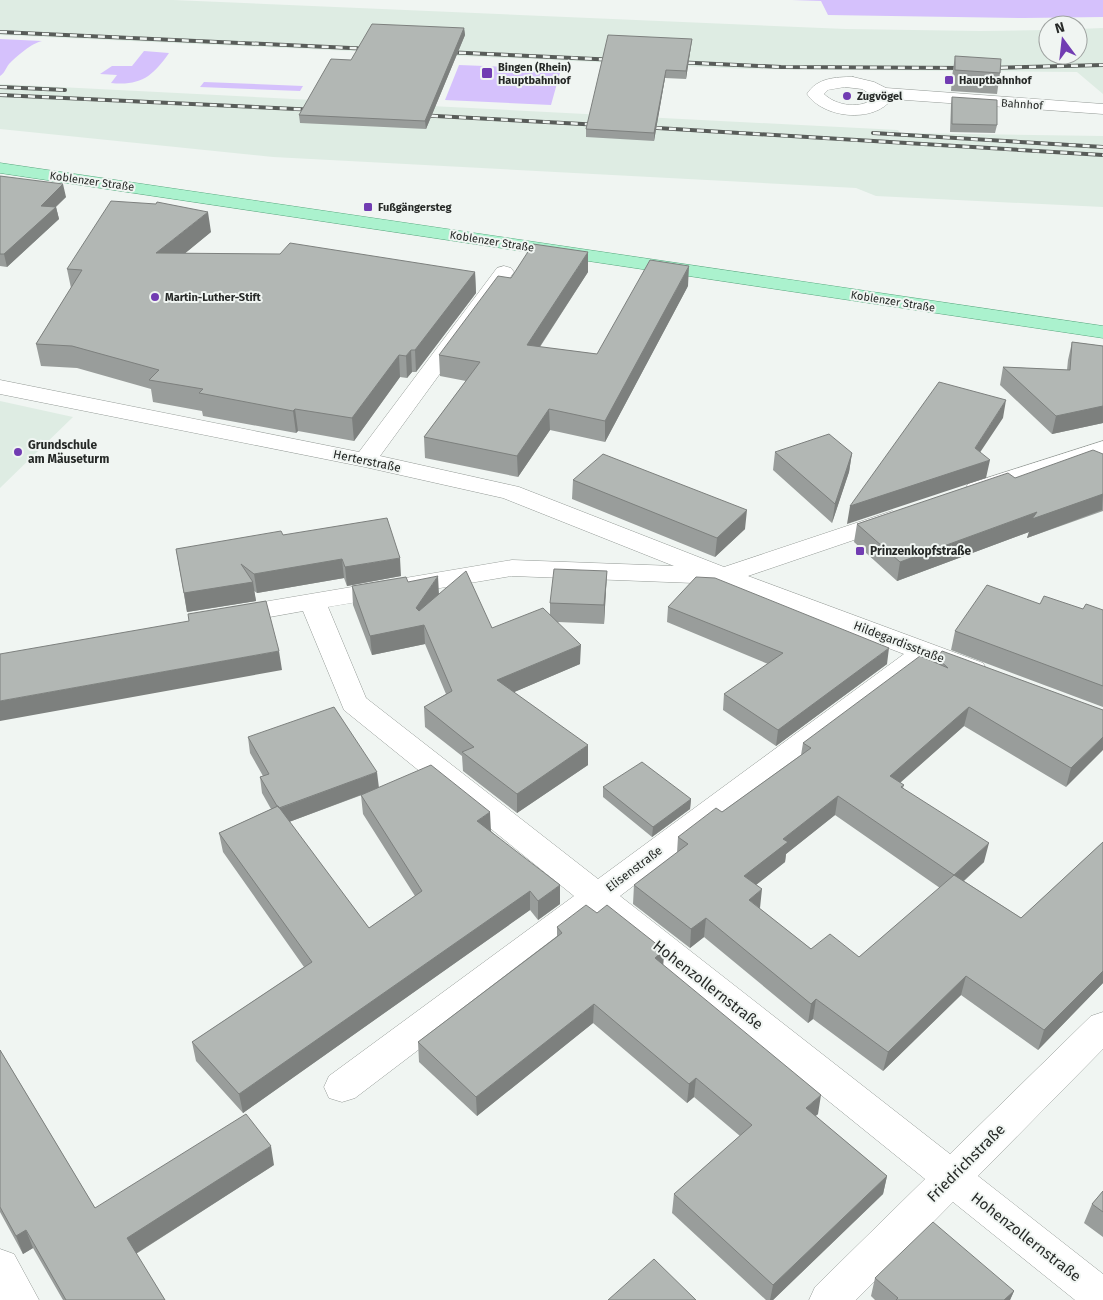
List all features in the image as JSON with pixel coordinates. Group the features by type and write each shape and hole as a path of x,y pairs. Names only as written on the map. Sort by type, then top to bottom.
{"main road":[{"name":"Koblenzer Straße","path":"0,168 1103,332"}],"street":[{"name":"Bahnhof","path":"882,94 1103,109"},
{"path":"365,460 504,272"},
{"name":"Herterstraße","path":"0,387 365,460 510,492 723,576"},
{"path":"957,496 1098,451"},
{"path":"205,619 512,568 723,576 910,512"},
{"name":"Hildegardisstraße","path":"723,576 996,679"},
{"name":"Hohenzollernstraße","path":"312,600 354,703 1103,1298"},
{"name":"Elisenstraße","path":"342,1086 925,652"},
{"name":"Friedrichstraße","path":"829,1300 1103,1026"},
{"path":"0,1267 20,1300"}],"shaded area":[{"path":"0,0 173,0 846,29 1038,30 1038,65 1088,65 1088,29 1103,28 1103,94 1077,72 748,69 0,35"},
{"path":"792,0 1103,0 1103,17 1088,17 1088,15 1038,15 1038,18 1024,18 828,15 821,1"},
{"path":"0,39 42,41 20,54 0,76"},
{"path":"144,51 169,53 152,73 138,81 121,84 111,83 117,75 100,74 112,66 132,66"},
{"path":"459,65 561,69 551,105 445,100"},
{"path":"204,82 303,86 300,91 200,87"},
{"path":"0,84 898,130 900,133 1103,136 1103,207 876,196 856,188 273,157 0,129"},
{"name":"Grundschule am Mäuseturm","path":"0,401 73,417 0,488"}],"building":[{"path":"372,24 464,28 425,121 299,115 331,59 351,60"},
{"path":"608,35 692,39 686,71 666,70 654,133 586,129"},
{"path":"955,56 1001,59 1000,73 955,70"},
{"path":"952,97 997,100 997,125 952,124"},
{"path":"0,176 63,184 41,206 56,207 4,254 0,254"},
{"path":"111,201 156,204 157,202 208,212 156,253 280,254 290,243 475,272 415,350 411,350 406,356 399,355 352,418 295,409 293,411 199,393 203,389 149,380 159,370 72,346 36,344 82,270 67,269"},
{"path":"533,244 588,252 527,345 597,354 650,260 689,266 605,421 549,409 517,456 424,437 480,362 439,355 498,276 511,278"},
{"path":"1072,342 1103,346 1103,406 1056,416 1003,367 1070,370"},
{"path":"939,382 1006,400 975,448 990,460 850,506"},
{"path":"829,434 852,453 835,504 775,452"},
{"path":"1093,450 1103,454 1103,494 1032,519 1037,512 900,562 857,524 1008,473 1015,478"},
{"path":"603,454 747,510 717,538 573,480"},
{"path":"387,518 400,558 345,567 342,559 254,574 241,564 253,582 184,593 176,549 281,531 283,535"},
{"path":"554,569 607,571 604,605 550,603"},
{"path":"466,571 492,628 543,608 581,645 497,680 588,745 517,794 462,752 474,747 424,707 452,691 424,625 370,636 352,586 406,577 408,582 438,576 416,608 419,611"},
{"path":"696,577 715,578 889,648 778,730 724,694 783,653 668,607"},
{"path":"987,585 1040,604 1044,596 1083,609 1086,604 1103,610 1103,686 955,631"},
{"path":"266,601 279,651 0,701 0,654 189,621 188,614"},
{"path":"942,651 1103,710 1103,737 1071,768 969,707 890,776 904,785 901,787 989,843 954,875 1021,918 1103,842 1103,971 1044,1030 966,976 888,1052 816,999 811,1004 706,918 691,929 634,885 688,844 678,837 716,808 722,812 811,748 803,743 920,656 948,668 937,658","holes":["838,796 954,875 859,957 830,934 811,949 749,900 762,889 744,876 788,842 783,839"]},
{"path":"334,707 377,772 279,808 260,777 269,774 248,737"},
{"path":"642,762 691,799 653,827 603,787"},
{"path":"431,765 490,812 477,821 560,885 538,901 530,891 239,1094 192,1042 312,962 219,833 278,806 369,928 422,891 361,795"},
{"path":"586,905 597,913 607,905 664,950 655,958 821,1095 806,1108 887,1176 773,1285 674,1194 752,1125 696,1078 689,1084 594,1004 476,1097 418,1042 562,933 557,927"},
{"path":"0,1050 95,1208 246,1114 271,1146 127,1238 165,1300 66,1300 26,1230 16,1236 0,1207"},
{"path":"1103,1191 1103,1212 1092,1204"},
{"path":"933,1222 1014,1291 1004,1300 896,1300 898,1298 875,1278"},
{"path":"654,1259 696,1300 608,1300"}],"railway":[{"path":"0,32 372,49"},
{"path":"445,52 617,60"},
{"path":"674,62 781,67 967,68"},
{"path":"987,68 1103,65"},
{"path":"0,87 65,90"},
{"path":"0,95 317,110"},
{"path":"417,115 601,125"},
{"path":"641,127 1103,155"},
{"path":"873,133 1103,147"}],"place":[{"name":"Bingen (Rhein) Hauptbahnhof","path":"487,73"},
{"name":"Hauptbahnhof","path":"949,80"},
{"name":"Zugvögel","path":"847,96"},
{"name":"Fußgängersteg","path":"368,207"},
{"name":"Martin-Luther-Stift","path":"155,297"},
{"name":"Grundschule am Mäuseturm","path":"18,452"},
{"name":"Prinzenkopfstraße","path":"860,551"}]}
